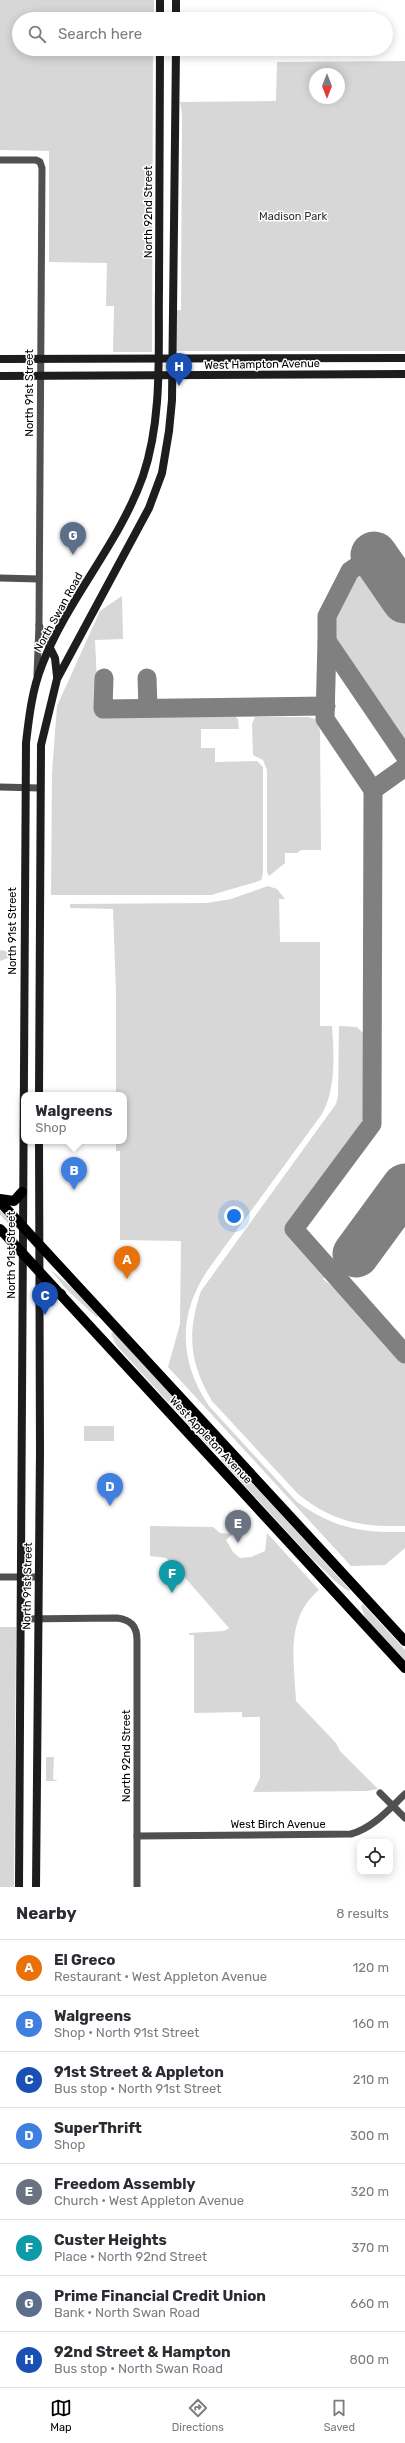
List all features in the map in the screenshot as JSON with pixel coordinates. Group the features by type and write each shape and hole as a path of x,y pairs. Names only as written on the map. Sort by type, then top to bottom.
{"main road":[{"path":"160,0 160,12"},
{"path":"176,0 176,12"},
{"name":"North 92nd Street","path":"158,376 160,56"},
{"path":"39,1092 41,745 57,679 149,508 162,472 169,432 173,360 176,56"},
{"name":"West Hampton Avenue","path":"0,359 173,360 405,358"},
{"name":"West Hampton Avenue","path":"0,376 405,374"},
{"name":"North Swan Road","path":"37,681 50,648 71,606 132,503 143,475 153,428 158,376"},
{"path":"50,648 55,658 57,679"},
{"name":"North 91st Street","path":"23,1092 26,743 32,698 37,681"},
{"name":"North 91st Street","path":"19,1887 22,1144"},
{"name":"North 91st Street","path":"36,1887 40,1302 39,1144"},
{"path":"0,1201 14,1201 22,1192"},
{"name":"West Appleton Avenue","path":"0,1201 405,1641"},
{"name":"West Appleton Avenue","path":"0,1229 405,1668"},
{"path":"40,1302 46,1294 61,1294"}],"street":[{"name":"North 91st Street","path":"0,160 32,160 40,162 42,176 39,625 37,681"},
{"path":"0,578 39,579"},
{"name":"North 91st Street","path":"39,625 50,648"},
{"path":"0,787 40,788"},
{"path":"0,1578 38,1577"},
{"path":"21,1618 37,1618"},
{"name":"North 92nd Street","path":"37,1618 116,1618 124,1619 135,1626 137,1640 137,1887"},
{"path":"380,1793 405,1818"},
{"name":"West Birch Avenue","path":"137,1836 351,1834 362,1831 372,1824 405,1794"}],"green space":[{"path":"0,0 154,0 154,12 12,12 12,56 153,56 152,352 113,352 114,306 106,306 107,263 49,262 49,151 0,150"},
{"name":"Madison Park","path":"405,61 405,351 172,351 173,310 181,310 182,114 180,102 276,101 277,62"},
{"path":"366,573 372,575 405,623 405,745 338,648 334,636 334,617 345,594 361,575"},
{"path":"122,596 123,639 95,640 98,702 95,703 96,715 235,716 238,719 239,729 201,729 201,748 215,748 215,762 257,761 263,767 263,869 262,879 259,881 211,895 51,895 52,773 57,706 100,611"},
{"path":"255,717 308,717 315,719 320,730 321,850 301,850 297,853 285,853 285,863 269,876 267,872 267,770 263,760 253,755 252,724"},
{"path":"268,886 277,889 285,899 279,899 280,942 320,942 320,1026 332,1026 332,1083 327,1104 322,1114 201,1281 193,1299 188,1316 186,1334 187,1352 191,1370 209,1406 297,1502 323,1518 348,1527 361,1530 405,1532 405,1548 385,1565 351,1566 168,1367 180,1324 181,1241 120,1240 120,1151 116,1151 116,1144 127,1144 127,1092 116,1092 116,994 113,909 70,908 70,904 207,903 231,899"},
{"path":"0,950 10,952 8,958 0,961"},
{"path":"339,1026 357,1027 365,1035 368,1059 368,1087 361,1126 356,1136 286,1231 326,1276 323,1279 347,1298 405,1364 405,1526 361,1524 348,1521 323,1511 298,1494 212,1401 204,1387 199,1373 193,1347 192,1334 194,1320 201,1291 336,1104 338,1096"},
{"path":"0,1210 13,1224 11,1226 0,1215"},
{"path":"50,1269 83,1297 99,1316 97,1317 93,1314 66,1289"},
{"path":"113,1332 213,1439 215,1443 210,1448 116,1345 111,1334"},
{"path":"84,1426 114,1426 114,1441 84,1441"},
{"path":"226,1454 351,1591 347,1590 338,1583 313,1560 223,1462 221,1459"},
{"path":"150,1526 213,1527 220,1533 233,1534 226,1540 233,1552 240,1558 251,1557 265,1551 267,1533 319,1590 308,1601 296,1627 293,1656 296,1701 336,1743 340,1751 378,1789 367,1791 253,1792 260,1778 260,1717 242,1717 242,1712 194,1713 194,1635 189,1635 189,1633 224,1631 229,1628 174,1565 166,1558 150,1556"},
{"path":"363,1604 405,1650 405,1661 365,1617 361,1606"},
{"path":"0,1627 16,1627 14,1887 0,1887"},
{"path":"46,1757 54,1757 53,1779 58,1781 46,1781"}],"taxiway":[{"path":"374,555 350,571 327,616 327,641 405,756"},
{"path":"327,641 325,719 373,790 372,1124 294,1229 405,1354"},
{"path":"104,678 103,709 326,706"},
{"path":"147,678 148,708"},
{"path":"373,790 405,767"}],"runway":[{"path":"374,555 405,600"},
{"path":"356,1254 405,1187"}],"place":[{"name":"92nd Street & Hampton","path":"179,386"},
{"name":"Prime Financial Credit Union","path":"73,555"},
{"name":"Walgreens","path":"74,1190"},
{"name":"El Greco","path":"127,1279"},
{"name":"91st Street & Appleton","path":"45,1315"},
{"name":"SuperThrift","path":"110,1506"},
{"name":"Freedom Assembly","path":"238,1543"},
{"name":"Custer Heights","path":"172,1593"}]}
